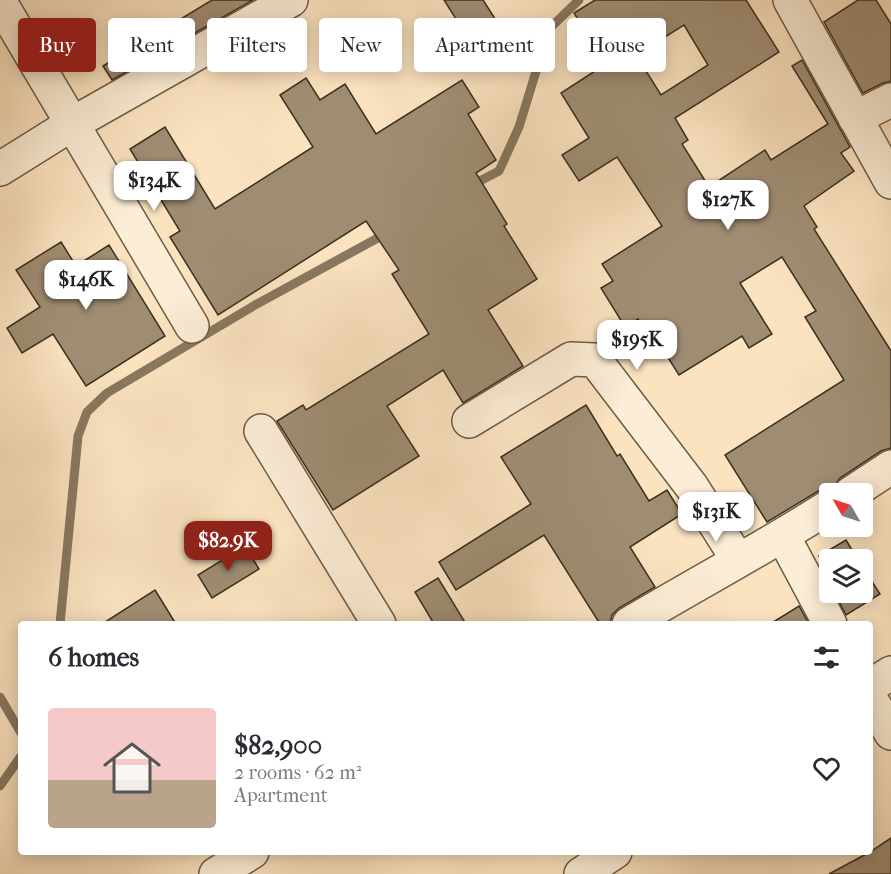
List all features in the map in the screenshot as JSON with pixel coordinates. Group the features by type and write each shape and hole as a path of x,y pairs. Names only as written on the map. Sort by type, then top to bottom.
{"street":[{"path":"0,169 72,124 291,0"},
{"path":"790,0 891,182"},
{"path":"0,2 192,326"},
{"path":"855,118 891,100"},
{"path":"469,421 571,359 596,360 692,487 738,560"},
{"path":"261,431 377,621"},
{"path":"867,483 891,467"},
{"path":"634,621 819,513"},
{"path":"783,536 828,621"},
{"path":"873,684 891,673"},
{"path":"873,703 891,733"},
{"path":"216,874 247,855"},
{"path":"581,874 610,855"}],"building":[{"path":"212,0 253,0 221,18 207,18 207,26 195,33 195,18 182,18"},
{"path":"444,0 483,0 495,18 455,18"},
{"path":"595,0 746,0 779,52 675,118 688,140 682,144 709,187 765,150 771,160 828,124 792,66 802,60 850,147 841,153 854,171 804,206 817,227 814,229 891,351 891,448 881,451 840,478 836,483 819,483 819,491 767,522 725,455 844,380 805,317 816,311 782,257 740,283 772,334 749,348 742,336 679,375 655,337 651,339 638,319 625,327 601,288 613,281 602,264 662,226 617,157 579,181 562,155 589,138 561,93 594,72 647,72 661,95 708,65 684,25 666,36 666,18 577,18 574,13"},
{"path":"858,0 876,0 891,24 891,81 863,93 824,22"},
{"path":"108,63 108,72 126,72 112,80 103,66"},
{"path":"306,78 320,100 345,84 376,134 462,80 479,107 468,114 496,160 476,173 507,224 504,226 537,279 488,310 523,366 463,403 443,370 387,406 419,456 333,510 277,421 303,405 306,410 429,334 392,274 399,270 366,221 218,315 170,237 180,231 130,149 165,127 215,209 313,147 280,95"},
{"path":"61,242 76,266 109,245 165,336 86,386 53,334 22,353 7,328 40,307 16,270"},
{"path":"586,405 617,456 620,454 649,501 667,490 682,514 630,547 655,587 619,608 612,615 611,621 598,621 544,535 456,590 439,562 531,504 501,457"},
{"path":"846,540 851,549 831,549"},
{"path":"245,546 259,569 212,598 198,575"},
{"path":"438,578 464,621 432,621 415,592"},
{"path":"873,583 880,594 873,598"},
{"path":"155,590 174,621 107,621"},
{"path":"840,603 865,603 846,615"},
{"path":"799,606 807,621 775,621"},
{"path":"891,838 891,874 829,874 864,855 873,855 873,850"}],"waterway":[{"path":"472,185 499,171 519,127 549,29 579,0"},
{"path":"60,621 78,436 87,412 107,393 255,305 387,233"},
{"path":"0,697 18,728"},
{"path":"0,786 18,760"}]}
